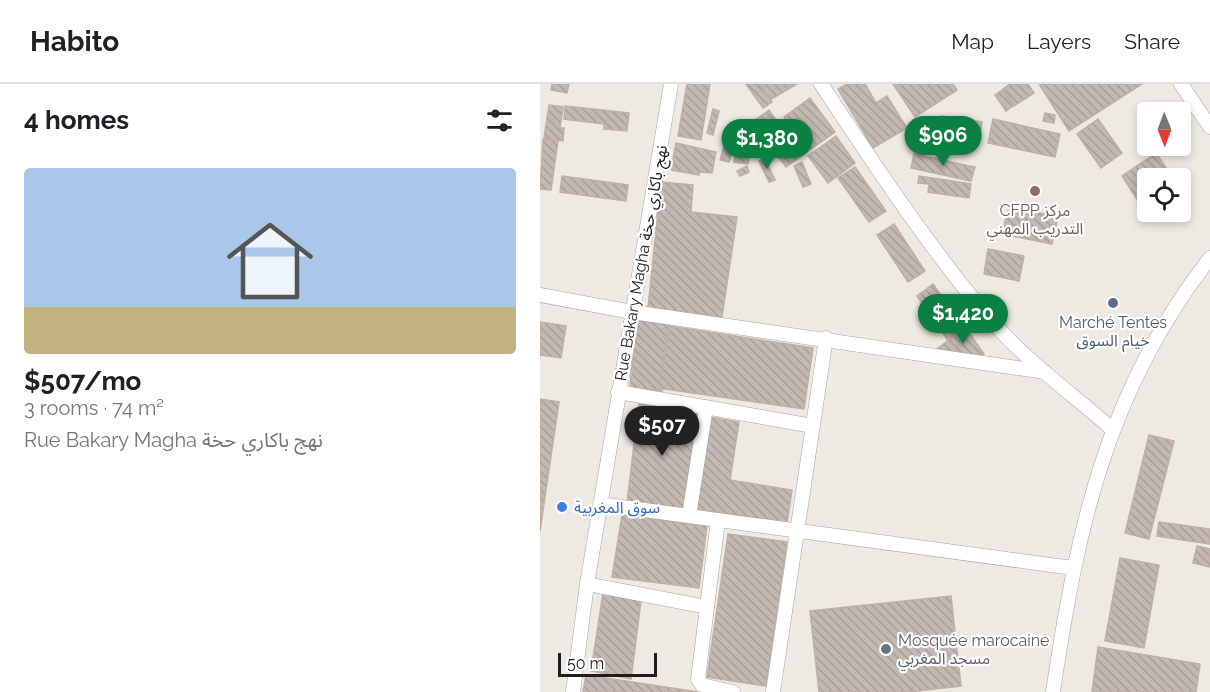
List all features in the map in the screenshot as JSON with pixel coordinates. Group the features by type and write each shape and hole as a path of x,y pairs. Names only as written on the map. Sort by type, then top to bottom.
{"street":[{"name":"Rue Bakary Magha نهج باكاري حخة","path":"573,692 587,584 671,84"},
{"path":"821,84 884,180 969,292 1013,343 1112,429"},
{"path":"1180,84 1210,127"},
{"path":"1053,692 1080,535 1112,429 1142,362 1173,311 1210,258"},
{"path":"540,295 632,312 826,338 1046,372"},
{"path":"773,692 826,338"},
{"path":"618,392 813,426"},
{"path":"689,516 706,408"},
{"path":"600,504 1073,568"},
{"path":"718,520 698,681 702,685 733,692"},
{"path":"587,584 707,607"}],"building":[{"path":"552,84 569,84 567,93 551,90"},
{"path":"687,84 710,84 701,140 678,136"},
{"path":"746,84 759,84 772,102 763,108"},
{"path":"760,84 797,84 770,100"},
{"path":"847,84 865,84 876,103 887,96 907,128 873,148 838,89"},
{"path":"893,84 953,84 957,90 915,117"},
{"path":"1010,84 1028,84 1034,93 1014,106 1003,89"},
{"path":"1039,84 1142,84 1069,131"},
{"path":"1002,90 1013,106 1006,111 995,95"},
{"path":"810,98 835,132 786,167 778,156 801,140 791,126 766,144 751,123 769,110 779,124 785,119 784,117"},
{"path":"549,105 563,107 560,128 564,128 563,141 544,138"},
{"path":"565,106 629,113 627,131 604,129 604,124 564,119"},
{"path":"713,109 719,111 713,135 707,133"},
{"path":"1045,113 1055,115 1054,123 1043,121"},
{"path":"942,116 982,122 979,141 939,135"},
{"path":"993,119 1060,134 1055,157 988,143"},
{"path":"1098,119 1122,153 1101,168 1077,134"},
{"path":"786,133 794,143 777,154 770,143"},
{"path":"836,136 855,163 828,183 808,156"},
{"path":"738,138 752,141 748,164 734,162"},
{"path":"543,139 558,141 551,190 540,189"},
{"path":"676,143 716,152 712,173 699,172 699,175 671,170"},
{"path":"724,146 733,149 729,162 720,160"},
{"path":"914,154 975,167 971,181 911,168"},
{"path":"1152,156 1158,156 1166,168 1137,168 1137,199 1122,176"},
{"path":"765,159 775,180 769,182 759,161"},
{"path":"802,162 811,184 803,187 794,166"},
{"path":"747,166 749,172 740,176 737,171"},
{"path":"855,167 886,211 869,222 838,178"},
{"path":"562,176 628,185 626,201 560,192"},
{"path":"919,176 971,184 969,198 928,192 929,184 918,183"},
{"path":"661,182 693,185 691,212 737,217 722,317 648,308"},
{"path":"1009,206 1058,217 1052,244 1002,234"},
{"path":"894,224 925,271 908,282 877,235"},
{"path":"988,249 1024,256 1019,281 984,274"},
{"path":"933,284 964,327 947,339 917,296"},
{"path":"636,319 671,321 659,388 662,391 630,388"},
{"path":"540,322 566,326 561,358 540,355"},
{"path":"669,326 813,348 804,409 659,388"},
{"path":"965,327 984,354 980,357 937,349"},
{"path":"540,399 559,402 540,531"},
{"path":"639,404 699,413 684,510 627,502"},
{"path":"709,417 739,422 730,480 792,490 787,523 695,509"},
{"path":"1149,435 1174,441 1149,539 1125,533"},
{"path":"622,515 707,526 699,588 612,577"},
{"path":"1159,522 1210,529 1210,544 1157,536"},
{"path":"728,534 787,542 766,686 707,677"},
{"path":"1197,546 1210,549 1210,567 1193,563"},
{"path":"1120,558 1159,565 1144,648 1105,641"},
{"path":"603,593 641,601 631,679 591,671"},
{"name":"Mosquée marocaine مسجد المغربي","path":"951,596 961,686 909,692 819,692 810,611"},
{"path":"1098,647 1200,664 1196,692 1092,692"},
{"path":"586,675 698,692 583,692"}],"place":[{"name":"CFPP مركز التدريب المهني","path":"1035,191"},
{"name":"Marché Tentes خيام السوق","path":"1113,303"},
{"name":"سوق المغربية","path":"562,507"},
{"name":"Mosquée marocaine مسجد المغربي","path":"886,649"}]}
